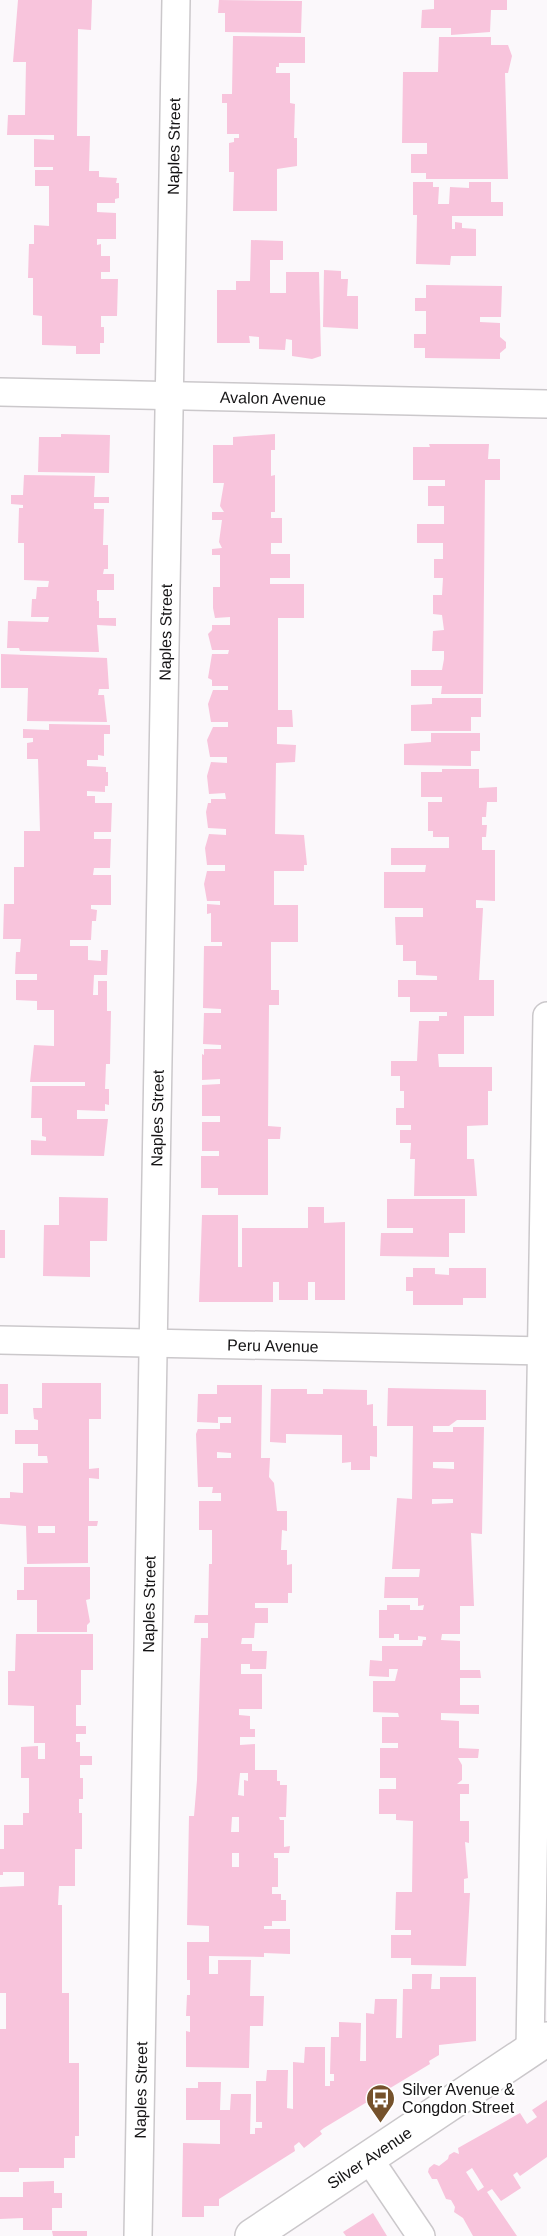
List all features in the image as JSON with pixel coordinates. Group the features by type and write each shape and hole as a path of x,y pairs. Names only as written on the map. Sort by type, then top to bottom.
{"main road":[{"name":"Silver Avenue","path":"252,2236 539,2045"}],"street":[{"name":"Naples Street","path":"138,2236 176,0"},
{"name":"Avalon Avenue","path":"0,392 547,404"},
{"path":"539,2045 547,1016"},
{"name":"Peru Avenue","path":"0,1340 154,1341 544,1351"},
{"path":"369,2159 421,2236"}],"building":[{"path":"18,0 92,0 91,30 78,29 77,136 90,136 89,171 99,171 99,177 117,178 116,183 119,183 119,198 115,199 115,203 97,203 97,212 116,213 116,239 97,239 97,245 101,244 101,256 110,256 110,272 101,272 101,279 118,279 117,316 101,316 104,343 100,343 100,354 76,354 76,346 42,345 42,316 33,315 33,278 28,278 29,244 34,244 34,225 49,226 49,186 35,186 35,170 53,170 53,167 34,167 34,139 54,140 54,135 7,135 8,115 25,115 26,62 13,62"},
{"path":"219,0 302,1 301,33 225,32 225,13 218,13"},
{"path":"434,0 507,0 507,10 491,10 490,32 451,35 451,28 421,28 422,10 434,9"},
{"path":"233,36 305,37 305,63 279,63 279,67 276,67 276,73 290,73 290,103 295,104 294,138 297,138 297,166 277,169 277,211 233,211 234,172 229,172 229,143 234,142 234,138 239,138 239,134 227,134 227,103 222,103 222,94 232,94"},
{"path":"439,37 491,37 491,45 508,45 512,56 508,73 505,73 508,179 426,179 426,173 411,173 411,154 427,154 427,143 402,143 403,72 438,72"},
{"path":"413,182 433,182 433,187 439,187 438,204 449,204 450,187 469,188 469,182 491,182 491,202 503,202 503,216 452,216 452,229 455,229 455,222 462,223 462,228 476,229 476,256 451,256 450,265 416,264 417,215 413,215"},
{"path":"251,240 283,241 283,260 270,260 270,293 286,293 286,272 319,272 321,356 312,359 292,356 292,340 286,339 285,350 259,349 259,337 249,336 250,343 217,343 217,290 236,290 236,281 250,281"},
{"path":"324,270 341,271 341,279 348,279 347,296 358,296 358,329 323,327"},
{"path":"426,285 502,286 501,317 480,317 480,322 500,323 500,337 506,342 506,348 500,353 500,359 425,358 425,348 414,348 414,334 426,334 426,311 415,311 415,298 426,298"},
{"path":"61,434 110,435 109,473 38,472 39,437 61,437"},
{"path":"275,434 275,450 271,450 271,476 275,475 275,512 271,512 271,518 282,518 282,543 271,543 271,554 290,554 290,578 270,578 270,584 304,584 304,618 278,618 278,710 292,710 293,727 277,727 277,744 296,745 295,762 276,763 275,834 304,835 307,865 304,865 304,871 274,871 274,905 298,905 298,942 271,942 271,990 279,990 279,1005 269,1005 268,1126 281,1127 280,1139 268,1139 268,1195 218,1195 218,1188 201,1188 201,1156 219,1156 219,1151 202,1151 202,1122 220,1122 220,1116 202,1116 202,1085 220,1084 220,1079 202,1080 202,1054 204,1055 204,1049 221,1049 221,1045 203,1044 204,1013 221,1013 221,1009 203,1008 204,946 222,946 222,942 211,942 211,913 207,914 207,904 220,905 220,901 207,901 204,884 207,871 225,871 225,865 207,865 205,848 209,834 226,835 226,829 208,828 206,812 208,803 211,803 211,799 226,799 225,793 209,794 207,776 211,762 227,763 227,757 210,757 207,740 213,727 228,727 228,722 211,722 208,704 213,690 228,690 228,686 212,686 212,680 208,678 212,654 228,654 229,650 212,650 208,634 212,630 212,625 230,625 230,617 215,618 213,608 213,587 220,587 220,555 212,555 212,549 222,548 219,542 222,520 212,520 212,512 224,512 220,506 224,483 213,483 213,445 233,445 233,437"},
{"path":"429,444 489,444 488,459 500,459 500,480 485,480 483,694 441,694 442,686 411,686 411,670 442,670 444,659 444,651 432,651 433,631 444,630 442,615 433,614 433,595 442,595 443,578 434,578 434,559 443,559 443,543 417,543 417,524 444,524 444,506 428,506 428,486 445,486 445,480 413,480 413,447 430,447"},
{"path":"24,475 95,476 94,497 109,497 109,503 94,503 94,509 104,509 103,545 108,545 108,569 104,569 103,574 114,574 114,590 97,590 97,601 99,601 99,618 116,618 116,626 97,625 99,652 20,651 19,648 7,648 8,621 48,622 49,617 31,617 32,599 36,599 37,587 48,587 49,581 24,580 24,543 18,543 19,508 23,508 23,505 11,504 11,495 23,495"},
{"path":"1,654 107,658 109,689 99,689 98,695 104,695 107,722 27,721 28,688 1,688"},
{"path":"432,698 481,698 481,717 471,717 471,731 411,731 411,705 432,704"},
{"path":"49,724 110,725 110,734 104,734 104,756 98,755 98,760 87,760 87,766 106,767 108,786 105,786 105,792 87,791 87,796 95,796 95,803 112,803 111,832 94,832 94,839 111,839 110,868 94,868 93,875 111,875 111,905 91,905 91,909 97,910 96,921 92,921 91,940 70,940 70,946 88,946 88,960 101,961 101,950 108,950 107,975 94,975 93,995 98,995 98,981 107,981 107,1011 111,1011 110,1064 106,1064 105,1089 109,1089 109,1105 105,1104 105,1111 77,1110 77,1119 108,1119 104,1156 31,1155 31,1140 46,1141 46,1137 42,1136 42,1118 31,1118 32,1086 85,1086 85,1082 30,1082 34,1045 54,1046 54,1010 37,1010 37,1001 16,1000 16,980 37,980 37,974 15,974 16,952 20,952 21,939 3,939 4,904 14,904 14,867 24,867 24,831 40,831 38,759 27,759 27,743 33,742 33,738 23,738 23,729 49,730"},
{"path":"431,733 480,733 480,751 471,751 471,766 404,765 404,744 431,742"},
{"path":"442,769 479,769 479,788 497,787 497,802 487,802 486,817 482,817 482,825 487,825 486,837 482,837 482,850 495,850 495,901 476,900 476,908 483,908 479,980 494,980 494,1016 464,1016 464,1054 438,1054 439,1067 492,1067 492,1091 488,1091 488,1125 467,1126 467,1159 474,1159 477,1196 414,1196 415,1159 410,1159 411,1143 400,1143 400,1130 411,1130 411,1125 396,1125 396,1108 404,1108 404,1091 400,1091 400,1076 391,1076 391,1061 417,1061 419,1021 439,1021 439,1016 447,1016 447,1012 410,1012 410,997 398,997 398,980 437,980 437,976 416,975 416,961 403,961 403,945 396,945 395,917 423,917 423,908 384,908 384,872 425,872 426,865 391,865 391,848 449,848 449,837 433,837 433,831 428,831 428,802 442,802 442,797 421,797 421,772 442,772"},
{"path":"59,1197 108,1198 107,1241 90,1241 90,1277 43,1276 44,1225 59,1225"},
{"path":"387,1199 465,1199 465,1233 449,1233 449,1257 380,1256 381,1233 413,1233 413,1228 387,1228"},
{"path":"308,1207 324,1207 324,1223 345,1222 345,1300 315,1300 315,1282 308,1282 308,1300 279,1300 279,1282 273,1282 273,1302 199,1302 202,1215 238,1215 238,1267 242,1267 242,1228 308,1228"},
{"path":"0,1230 5,1230 5,1258 0,1258"},
{"path":"413,1268 435,1268 435,1274 449,1275 449,1268 486,1268 486,1298 463,1298 463,1305 413,1305 413,1291 406,1291 406,1277 413,1277"},
{"path":"42,1383 101,1383 101,1419 89,1419 89,1469 99,1468 99,1479 89,1478 89,1521 98,1521 97,1526 88,1526 88,1563 27,1564 26,1526 0,1524 0,1498 10,1498 10,1492 23,1493 23,1463 48,1463 47,1456 38,1456 38,1444 15,1444 15,1430 38,1430 38,1420 34,1419 33,1408 42,1408","holes":["38,1526 55,1526 55,1533 38,1533"]},
{"path":"0,1384 8,1384 8,1414 0,1414"},
{"path":"217,1385 262,1385 261,1458 270,1458 269,1477 274,1483 277,1511 287,1511 287,1531 282,1530 281,1550 287,1550 287,1565 292,1564 292,1593 288,1593 288,1603 255,1603 255,1608 268,1608 268,1623 255,1623 254,1638 242,1638 241,1644 252,1644 252,1651 267,1651 266,1669 250,1669 250,1664 241,1664 241,1674 262,1674 262,1709 239,1709 239,1715 250,1716 250,1729 255,1729 255,1737 240,1737 240,1745 255,1744 255,1770 277,1770 277,1781 280,1781 280,1785 287,1785 286,1817 279,1817 280,1820 284,1820 284,1847 290,1846 289,1853 274,1853 274,1858 278,1858 278,1887 272,1887 272,1894 281,1894 281,1900 286,1900 286,1921 272,1921 272,1926 264,1926 264,1929 290,1929 290,1954 264,1953 264,1957 209,1956 209,1974 218,1974 218,1960 251,1960 250,1996 264,1996 263,2026 250,2026 249,2068 186,2067 186,2031 190,2032 190,2016 186,2016 187,1995 190,1995 190,1980 187,1980 187,1942 209,1942 209,1926 187,1925 189,1816 194,1816 197,1780 201,1638 208,1638 208,1623 194,1623 195,1615 208,1615 209,1564 212,1564 212,1530 199,1530 199,1501 221,1501 221,1493 212,1493 213,1487 198,1487 196,1434 198,1429 220,1429 220,1423 231,1423 231,1417 218,1417 218,1423 197,1422 198,1394 217,1394","holes":["217,1452 231,1453 231,1458 217,1458","240,1773 248,1773 248,1781 244,1780 244,1796 238,1795","232,1817 239,1817 239,1832 231,1832","232,1853 239,1853 239,1867 232,1867"]},
{"path":"388,1388 486,1390 486,1420 457,1420 449,1426 433,1426 433,1432 453,1432 453,1427 484,1427 482,1534 471,1533 474,1606 460,1606 460,1634 442,1634 441,1640 460,1641 460,1670 480,1670 481,1678 460,1678 460,1705 479,1705 479,1714 441,1713 441,1720 459,1721 459,1748 479,1749 478,1758 458,1758 462,1765 462,1780 457,1784 469,1784 469,1794 460,1794 460,1821 469,1821 469,1843 465,1842 468,1878 464,1879 464,1893 470,1893 466,1966 411,1965 411,1958 391,1958 391,1935 411,1935 411,1930 395,1930 396,1892 412,1892 413,1821 396,1820 396,1814 379,1814 379,1789 396,1789 396,1778 380,1778 380,1748 398,1748 398,1743 382,1743 382,1717 399,1717 398,1713 373,1712 373,1681 395,1681 398,1669 389,1669 389,1677 369,1676 370,1660 382,1661 382,1646 422,1646 426,1637 418,1636 418,1640 399,1640 399,1634 394,1634 394,1638 379,1638 379,1610 387,1610 387,1605 410,1605 410,1610 423,1610 424,1605 418,1606 418,1598 384,1598 385,1577 419,1577 420,1569 392,1569 397,1498 412,1499 413,1426 387,1426","holes":["433,1462 454,1462 454,1469 433,1468","432,1499 453,1499 453,1503 432,1504"]},
{"path":"271,1389 307,1389 307,1394 323,1394 323,1389 367,1390 367,1405 373,1404 373,1426 377,1426 377,1457 370,1456 370,1470 351,1470 351,1462 342,1463 342,1435 286,1434 286,1443 270,1442"},
{"path":"24,1567 90,1567 90,1599 86,1600 90,1622 87,1625 87,1632 37,1632 37,1600 17,1600 17,1590 24,1590"},
{"path":"16,1634 93,1634 93,1670 81,1670 81,1705 76,1705 76,1726 86,1726 86,1734 76,1734 76,1742 80,1742 80,1756 92,1756 92,1765 80,1765 80,1778 83,1778 83,1799 79,1799 79,1813 82,1813 82,1849 75,1849 75,1886 59,1886 58,1905 62,1905 62,1993 69,1993 69,2063 79,2063 79,2136 75,2136 75,2158 64,2158 64,2168 19,2168 19,2172 0,2172 0,2029 6,2029 6,1993 0,1993 0,1887 24,1886 24,1872 3,1872 3,1875 0,1875 0,1849 4,1849 4,1825 23,1825 23,1813 29,1813 29,1778 21,1778 21,1747 38,1746 38,1759 45,1759 45,1743 34,1743 34,1706 8,1705 8,1671 15,1671"},
{"path":"412,1974 432,1974 431,1989 440,1989 440,1977 476,1977 476,2041 439,2045 439,2055 429,2061 430,2064 324,2128 320,2131 322,2134 304,2148 299,2142 294,2146 295,2151 219,2199 219,2206 204,2206 204,2217 182,2217 183,2143 220,2144 220,2120 186,2120 186,2088 198,2088 198,2082 221,2082 220,2110 230,2110 231,2094 251,2094 250,2134 255,2134 255,2128 262,2128 262,2122 256,2122 256,2081 266,2081 267,2070 288,2070 287,2108 293,2109 293,2062 304,2063 305,2047 325,2047 325,2086 330,2086 330,2081 334,2081 334,2074 330,2074 331,2037 339,2037 339,2022 361,2023 360,2061 366,2061 366,2013 374,2014 375,1999 397,1999 396,2038 402,2038 403,1989 412,1989"},
{"path":"547,2100 547,2157 520,2176 517,2172 513,2175 521,2188 501,2201 492,2189 487,2192 517,2236 473,2236 463,2218 454,2212 455,2207 451,2200 446,2199 437,2179 432,2179 428,2172 429,2168 434,2164 439,2166 454,2152 459,2154 458,2148 520,2113 527,2124 537,2117 532,2110","holes":["472,2168 484,2187 478,2191 466,2172"]},
{"path":"54,2181 54,2193 62,2193 62,2208 52,2208 52,2230 23,2230 23,2218 0,2219 0,2197 23,2197 23,2182"},
{"path":"373,2213 387,2236 346,2236 343,2232"},
{"path":"52,2231 87,2231 87,2236 53,2236"}],"place":[{"name":"Silver Avenue & Congdon Street","path":"381,2124"}]}
